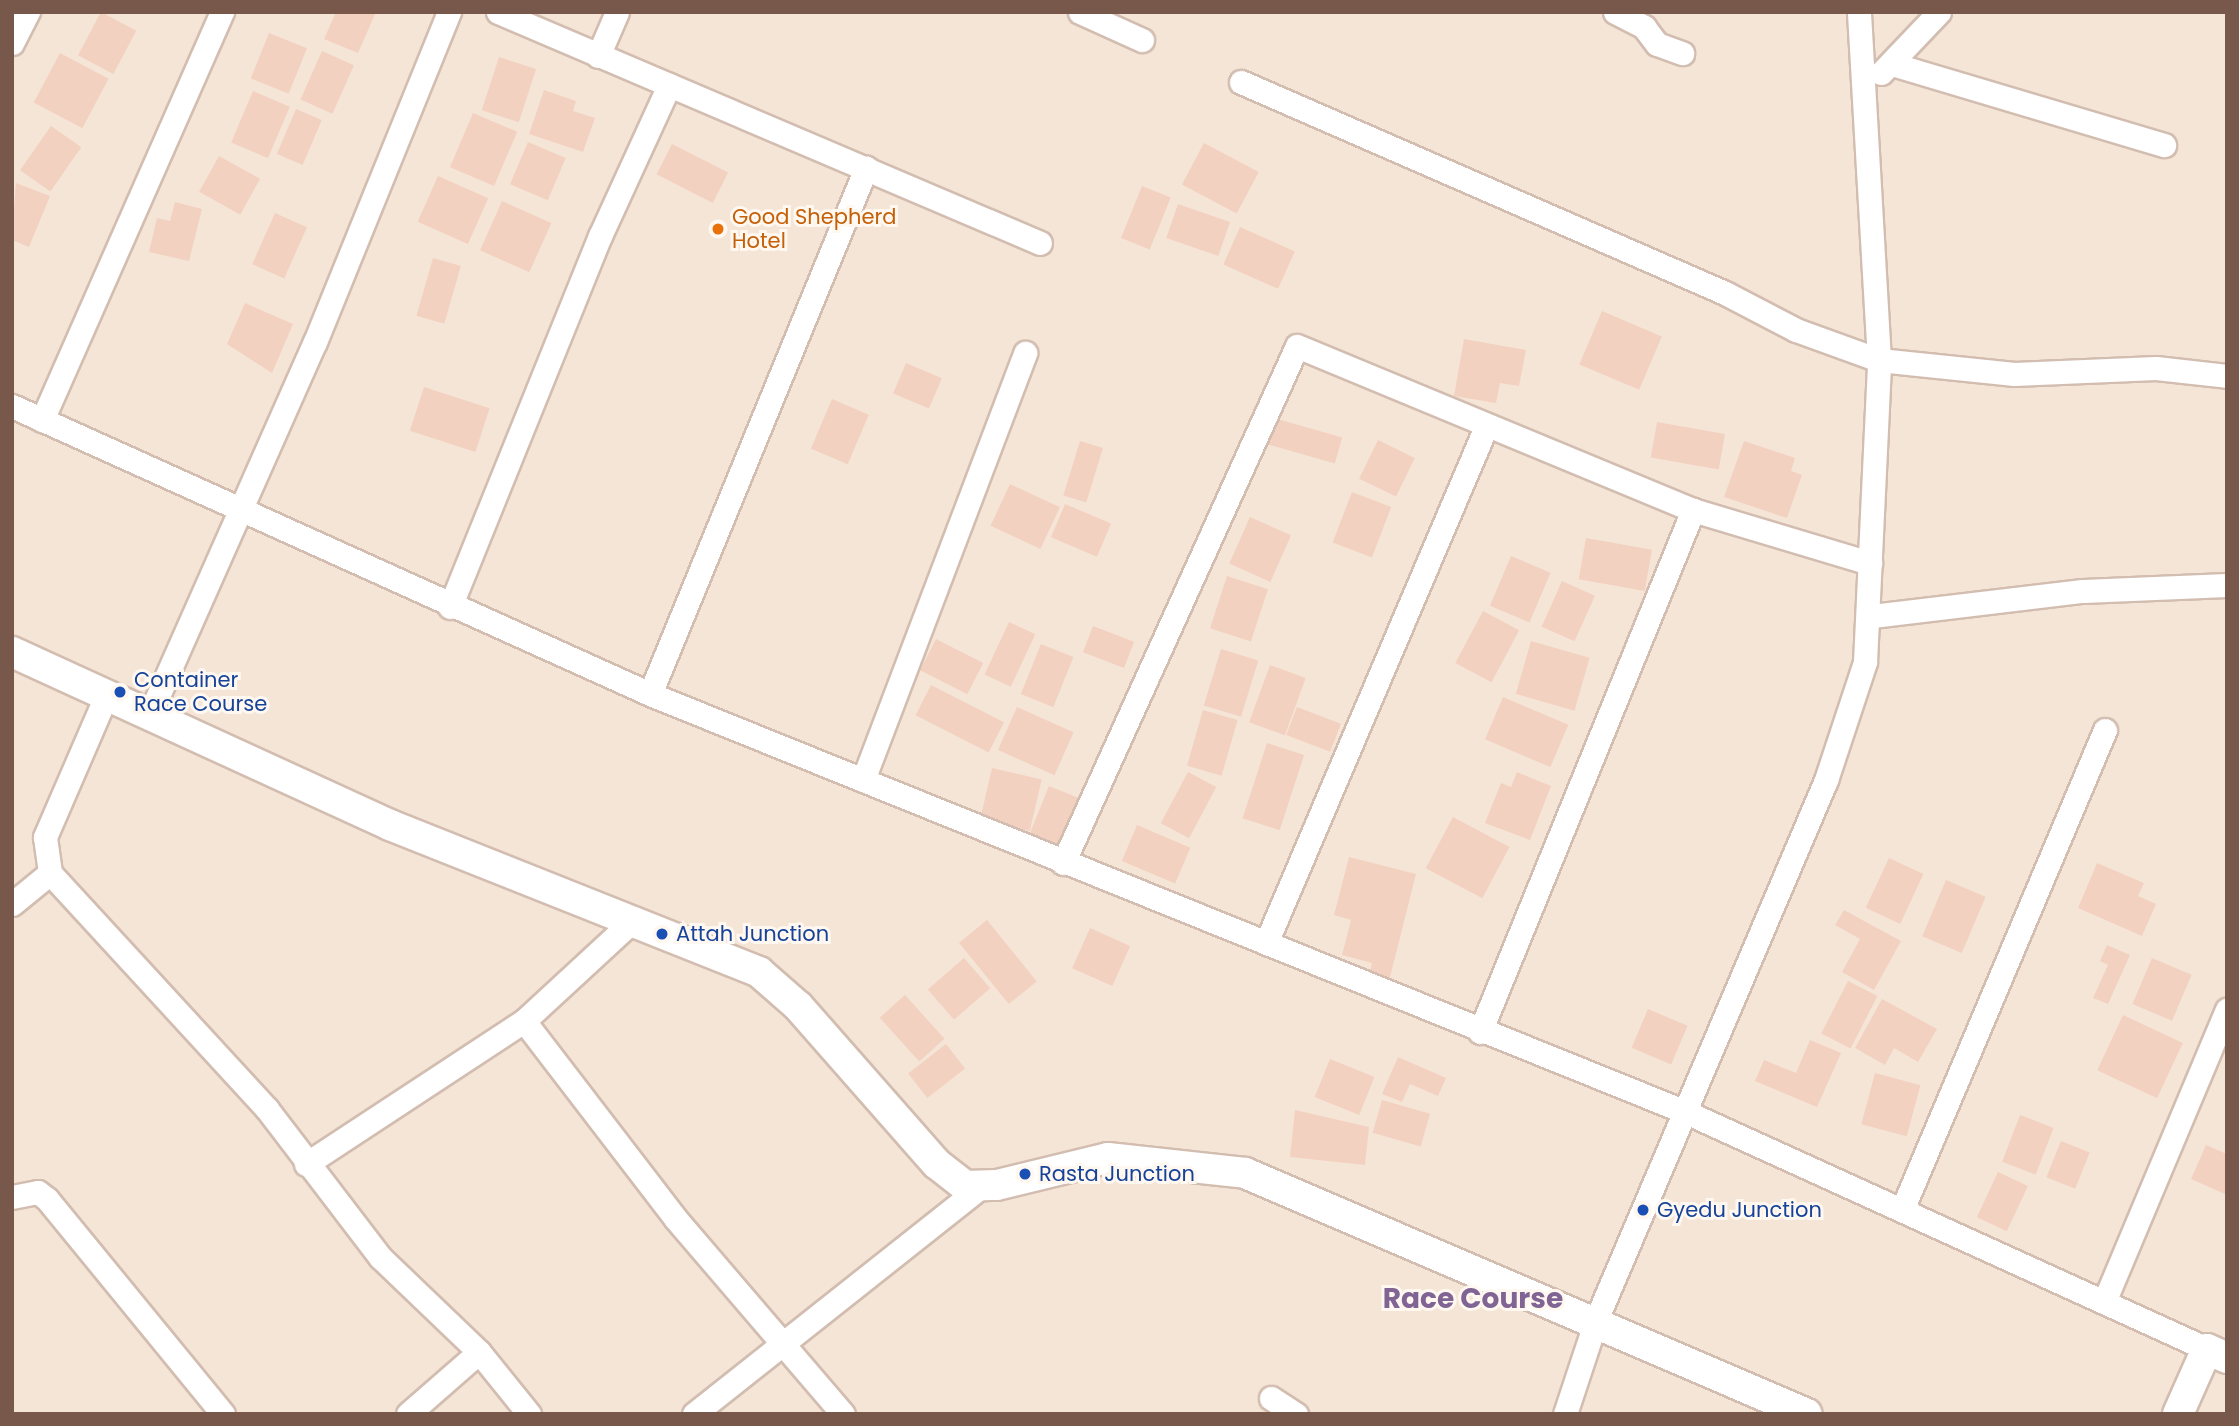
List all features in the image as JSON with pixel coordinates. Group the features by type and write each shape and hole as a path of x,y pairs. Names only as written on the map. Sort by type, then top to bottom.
{"street":[{"path":"12,43 28,12"},
{"path":"42,420 222,12"},
{"path":"149,716 239,512 449,12"},
{"path":"498,12 1040,243"},
{"path":"598,56 617,12"},
{"path":"1080,12 1142,40"},
{"path":"1615,12 1644,27 1657,44 1682,53"},
{"path":"1565,1414 1596,1320 1688,1114 1826,780 1857,694 1871,616 1870,563 1879,360 1866,87 1859,12"},
{"path":"1866,87 1892,64 1939,12"},
{"path":"1892,64 2164,145"},
{"path":"1241,82 1725,293 1796,330 1879,360 2014,374 2156,368 2227,376"},
{"path":"450,607 600,236 669,85"},
{"path":"650,694 866,168"},
{"path":"1063,863 1297,346 1485,429 1693,510 1870,563"},
{"path":"863,780 1025,354"},
{"path":"12,406 239,512 650,694 1688,1114 2217,1353 2178,1414"},
{"path":"1266,943 1485,429"},
{"path":"1480,1032 1693,510"},
{"path":"1871,616 2083,591 2227,585"},
{"path":"12,652 149,716 629,924 759,972 798,1006 937,1164 957,1182 978,1189"},
{"path":"106,696 45,837 50,873 147,972 380,1257 480,1352 529,1414"},
{"path":"1902,1210 2105,730"},
{"path":"12,904 50,873"},
{"path":"306,1164 524,1021 629,924"},
{"path":"2104,1302 2227,1010"},
{"path":"524,1021 778,1342 843,1414"},
{"path":"694,1414 778,1342 978,1189 1108,1158 1245,1173 1596,1320 1807,1414"},
{"path":"12,1197 38,1192 47,1199 223,1414"},
{"path":"408,1414 480,1352"},
{"path":"1271,1398 1296,1414"}],"shaded area":[{"path":"12,12 2227,12 2227,1414 12,1414"}],"building":[{"path":"101,12 136,31 113,74 78,55"},
{"path":"336,12 376,12 358,53 324,39"},
{"path":"269,33 307,48 289,94 251,78"},
{"path":"322,51 354,65 332,114 300,99"},
{"path":"60,53 109,79 82,128 34,102"},
{"path":"499,57 536,69 519,122 482,110"},
{"path":"544,90 576,101 573,111 595,118 583,152 529,134"},
{"path":"253,91 290,107 268,158 231,143"},
{"path":"296,109 322,120 303,165 277,154"},
{"path":"473,113 517,132 494,186 450,167"},
{"path":"51,126 81,147 50,191 20,170"},
{"path":"528,142 566,158 548,200 510,184"},
{"path":"1204,143 1259,172 1237,214 1182,184"},
{"path":"672,144 728,173 713,203 657,174"},
{"path":"219,156 260,179 240,215 199,192"},
{"path":"438,176 488,198 468,244 418,222"},
{"path":"16,183 50,196 29,247 12,240"},
{"path":"1142,186 1171,198 1150,250 1121,238"},
{"path":"502,201 551,223 529,272 480,250"},
{"path":"175,202 202,209 189,261 149,252 157,218 170,221"},
{"path":"1178,204 1230,222 1218,256 1166,238"},
{"path":"275,213 307,227 284,278 252,264"},
{"path":"1240,227 1295,251 1278,289 1223,264"},
{"path":"433,258 461,266 444,324 416,316"},
{"path":"245,303 293,324 272,373 227,344"},
{"path":"1602,311 1662,336 1639,390 1579,364"},
{"path":"1464,339 1526,350 1519,386 1500,383 1496,403 1454,396"},
{"path":"906,363 942,378 929,409 893,393"},
{"path":"424,387 490,408 475,452 410,431"},
{"path":"832,399 869,415 848,464 811,449"},
{"path":"1274,418 1342,438 1335,464 1267,444"},
{"path":"1657,422 1725,434 1719,469 1651,457"},
{"path":"1378,440 1415,458 1396,497 1359,479"},
{"path":"1080,441 1103,448 1086,503 1063,496"},
{"path":"1744,441 1795,458 1791,471 1802,475 1787,518 1724,497"},
{"path":"1010,484 1060,507 1040,549 991,526"},
{"path":"1352,492 1391,507 1372,557 1333,542"},
{"path":"1065,504 1111,524 1097,557 1051,537"},
{"path":"1250,517 1291,535 1270,582 1229,564"},
{"path":"1586,538 1652,550 1645,591 1579,579"},
{"path":"1511,556 1551,573 1529,623 1490,606"},
{"path":"1227,576 1268,589 1251,642 1210,628"},
{"path":"1562,581 1595,596 1575,641 1542,627"},
{"path":"1483,611 1519,630 1492,682 1455,663"},
{"path":"1009,622 1035,634 1011,687 984,675"},
{"path":"1093,626 1134,642 1124,668 1083,652"},
{"path":"936,639 983,663 967,694 920,670"},
{"path":"1531,641 1590,658 1574,711 1516,694"},
{"path":"1041,644 1073,657 1053,707 1021,694"},
{"path":"1221,649 1258,660 1241,717 1204,705"},
{"path":"1270,665 1306,678 1285,735 1249,722"},
{"path":"931,685 1004,722 989,753 916,715"},
{"path":"1503,697 1568,725 1550,767 1485,739"},
{"path":"1017,707 1074,732 1055,775 998,750"},
{"path":"1297,707 1341,724 1330,752 1286,735"},
{"path":"1203,710 1238,720 1222,776 1187,766"},
{"path":"1267,743 1304,755 1280,830 1243,818"},
{"path":"992,768 1042,779 1030,831 980,820"},
{"path":"1188,772 1216,787 1189,838 1161,823"},
{"path":"1517,772 1551,786 1530,840 1485,823 1501,783 1511,787"},
{"path":"1049,786 1081,799 1058,858 1025,844"},
{"path":"1453,817 1510,847 1482,898 1426,868"},
{"path":"1137,825 1190,848 1175,884 1122,861"},
{"path":"1349,857 1416,874 1388,985 1368,980 1372,963 1342,955 1351,920 1334,915"},
{"path":"1889,858 1923,874 1900,924 1866,908"},
{"path":"2097,863 2144,883 2138,896 2156,904 2142,936 2078,908"},
{"path":"1946,880 1986,897 1962,953 1922,936"},
{"path":"1844,910 1901,941 1874,990 1842,972 1860,939 1835,925"},
{"path":"987,920 1037,981 1009,1004 959,943"},
{"path":"1090,928 1130,946 1112,986 1072,968"},
{"path":"2107,945 2130,955 2108,1004 2093,998 2108,965 2100,961"},
{"path":"964,958 990,988 954,1020 928,989"},
{"path":"2152,958 2192,975 2172,1021 2132,1004"},
{"path":"1848,981 1877,996 1851,1049 1821,1034"},
{"path":"905,995 944,1039 919,1062 880,1018"},
{"path":"1882,999 1937,1029 1918,1062 1894,1048 1885,1065 1855,1048"},
{"path":"1648,1009 1688,1026 1671,1064 1632,1048"},
{"path":"2123,1015 2183,1043 2157,1098 2097,1070"},
{"path":"1810,1040 1841,1053 1817,1107 1755,1081 1764,1060 1796,1073"},
{"path":"946,1044 965,1068 927,1098 908,1074"},
{"path":"1398,1057 1446,1078 1438,1096 1410,1084 1402,1102 1382,1094"},
{"path":"1330,1059 1375,1077 1359,1115 1315,1097"},
{"path":"1875,1073 1920,1085 1907,1136 1861,1124"},
{"path":"1382,1100 1430,1114 1421,1146 1373,1133"},
{"path":"1295,1110 1369,1127 1365,1165 1290,1157"},
{"path":"2020,1115 2054,1128 2036,1175 2002,1162"},
{"path":"2061,1141 2090,1153 2075,1189 2046,1177"},
{"path":"2206,1145 2227,1154 2227,1195 2191,1179"},
{"path":"1998,1172 2028,1186 2007,1231 1977,1217"}],"place":[{"name":"Good Shepherd Hotel","path":"718,229"},
{"name":"Container Race Course","path":"120,692"},
{"name":"Attah Junction","path":"662,934"},
{"name":"Rasta Junction","path":"1025,1174"},
{"name":"Gyedu Junction","path":"1643,1210"}],"district":[{"name":"Race Course","path":"1473,1299"}]}
